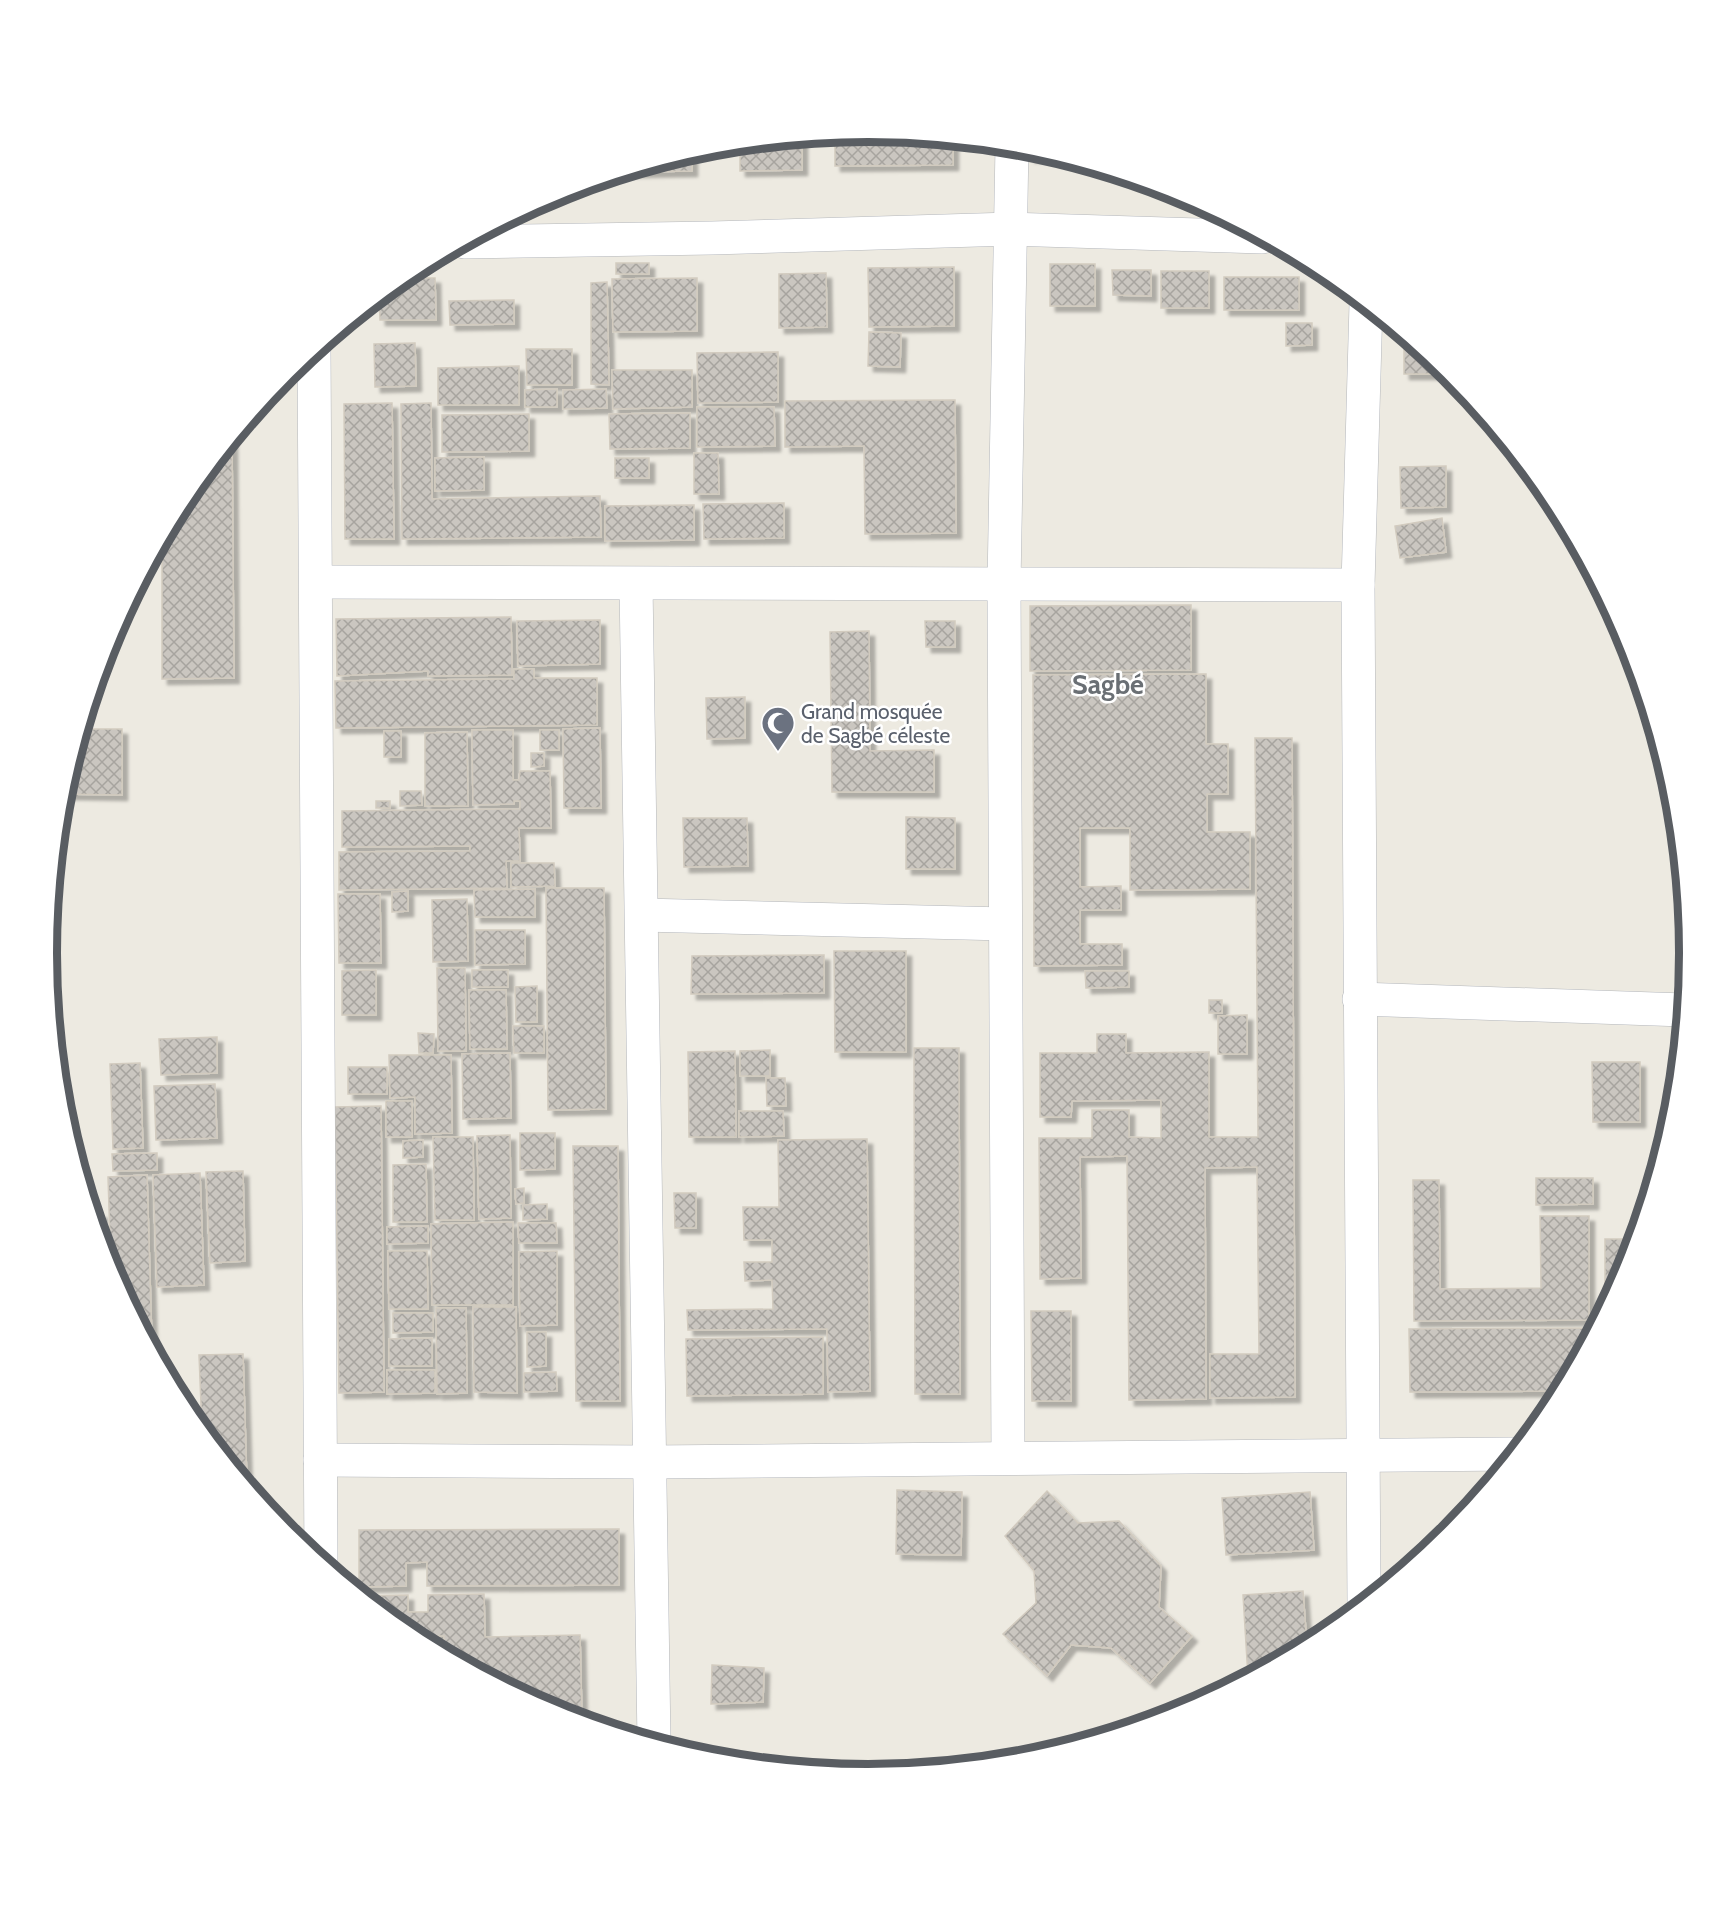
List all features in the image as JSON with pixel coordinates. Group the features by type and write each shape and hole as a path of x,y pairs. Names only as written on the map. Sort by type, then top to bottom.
{"street":[{"path":"1008,1457 1004,585 1012,156"},
{"path":"480,242 712,238 1011,229 1247,237"},
{"path":"1364,1594 1358,585 1366,313"},
{"path":"314,361 321,1551"},
{"path":"317,582 1358,585"},
{"path":"636,584 654,1735"},
{"path":"642,915 1005,924"},
{"path":"1359,999 1677,1010"},
{"path":"320,1460 651,1462 1505,1454"}],"building":[{"path":"868,142 953,147 953,165 835,166 835,143"},
{"path":"802,145 802,170 740,171 740,153"},
{"path":"692,162 692,171 653,172"},
{"path":"616,263 649,263 649,274 616,274"},
{"path":"1050,264 1095,264 1095,306 1050,306"},
{"path":"954,267 954,326 869,327 868,268"},
{"path":"1112,270 1151,270 1151,296 1113,295"},
{"path":"1161,271 1209,271 1209,308 1161,308"},
{"path":"826,273 827,327 779,328 779,274"},
{"path":"1224,277 1299,277 1299,310 1224,310"},
{"path":"419,278 435,278 436,320 380,320 379,306"},
{"path":"697,278 697,331 613,332 612,279"},
{"path":"607,282 609,385 591,384 591,283"},
{"path":"514,300 514,324 450,325 449,301"},
{"path":"1286,323 1312,323 1312,345 1286,346"},
{"path":"869,332 901,333 900,367 868,366"},
{"path":"415,343 416,386 375,387 374,344"},
{"path":"1404,344 1435,374 1404,374"},
{"path":"526,349 572,349 572,385 527,385"},
{"path":"778,352 778,402 698,403 697,353"},
{"path":"519,366 519,405 438,405 438,368"},
{"path":"612,370 692,370 692,407 613,409"},
{"path":"557,389 557,407 525,407 525,390"},
{"path":"606,389 607,408 563,409 563,390"},
{"path":"955,400 956,533 865,534 864,446 785,447 785,401"},
{"path":"392,403 394,539 345,539 344,404"},
{"path":"431,403 432,499 600,496 601,537 402,539 401,404"},
{"path":"697,407 774,407 775,446 697,447"},
{"path":"690,413 690,448 610,449 609,414"},
{"path":"529,414 529,451 442,452 442,415"},
{"path":"232,450 234,678 162,679 162,555 194,502"},
{"path":"694,453 718,453 719,494 694,494"},
{"path":"484,457 484,490 435,491 435,458"},
{"path":"615,458 649,458 649,478 615,478"},
{"path":"1446,466 1446,507 1401,508 1400,467"},
{"path":"784,503 784,538 704,539 703,504"},
{"path":"694,505 694,540 605,541 605,506"},
{"path":"1442,518 1446,552 1400,558 1395,526"},
{"path":"1191,605 1191,670 1030,671 1030,606"},
{"path":"511,617 512,675 428,676 428,671 337,676 336,619"},
{"path":"600,620 600,664 518,666 517,621"},
{"path":"925,621 955,621 955,647 926,647"},
{"path":"869,631 870,751 934,750 934,792 832,792 830,632"},
{"path":"514,669 534,669 534,678 597,678 597,725 336,728 335,681 514,679"},
{"path":"1206,674 1206,744 1228,744 1228,794 1207,794 1207,832 1250,832 1250,889 1130,890 1130,828 1080,828 1080,887 1121,886 1121,910 1080,910 1080,944 1122,944 1122,965 1034,966 1033,675"},
{"path":"745,697 745,738 707,739 706,698"},
{"path":"600,728 601,808 564,808 563,729"},
{"path":"89,729 122,729 122,795 73,794"},
{"path":"472,730 513,730 513,780 519,780 520,771 550,771 551,828 519,828 520,861 506,861 507,888 339,890 339,852 470,851 470,846 342,847 342,811 520,809 520,801 514,801 514,804 473,805"},
{"path":"540,730 559,730 559,750 540,750"},
{"path":"384,731 401,731 401,757 384,757"},
{"path":"467,732 468,806 425,806 425,733"},
{"path":"1255,738 1292,738 1295,1397 1210,1398 1210,1354 1259,1354 1257,1167 1205,1168 1206,1399 1129,1400 1127,1156 1080,1157 1081,1278 1040,1279 1039,1138 1092,1138 1092,1110 1129,1110 1129,1137 1161,1138 1161,1100 1072,1101 1071,1117 1040,1117 1040,1053 1097,1053 1097,1034 1126,1034 1126,1053 1209,1052 1209,1137 1258,1137"},
{"path":"531,753 544,753 544,766 531,767"},
{"path":"400,791 421,791 422,805 400,806"},
{"path":"376,801 390,801 390,808 376,808"},
{"path":"906,817 955,818 955,869 906,869"},
{"path":"683,818 747,818 748,866 684,867"},
{"path":"511,863 554,863 555,886 511,887"},
{"path":"546,888 604,888 606,1109 548,1110"},
{"path":"535,889 535,917 475,917 474,890"},
{"path":"408,891 408,911 392,912 392,892"},
{"path":"338,894 380,894 381,963 339,963"},
{"path":"467,899 468,961 433,962 432,900"},
{"path":"475,930 525,930 525,964 475,965"},
{"path":"834,951 906,951 906,1052 835,1052"},
{"path":"824,955 824,993 691,994 692,956"},
{"path":"437,968 465,968 466,1051 438,1051"},
{"path":"376,970 376,1015 342,1015 342,971"},
{"path":"472,970 508,970 508,987 472,987"},
{"path":"1085,971 1129,971 1129,987 1086,988"},
{"path":"537,986 537,1022 516,1022 515,987"},
{"path":"469,990 506,990 507,1049 470,1049"},
{"path":"1209,1000 1222,1000 1222,1013 1209,1013"},
{"path":"1247,1015 1247,1054 1218,1054 1218,1016"},
{"path":"513,1026 544,1026 544,1053 514,1053"},
{"path":"418,1033 434,1034 433,1053 419,1053"},
{"path":"217,1037 217,1073 161,1075 159,1039"},
{"path":"914,1048 959,1048 960,1394 915,1394"},
{"path":"770,1050 770,1076 740,1076 740,1051"},
{"path":"735,1051 736,1137 689,1137 688,1052"},
{"path":"510,1053 511,1118 463,1119 462,1054"},
{"path":"389,1055 451,1055 452,1133 415,1134 415,1097 390,1098"},
{"path":"1592,1062 1640,1062 1640,1122 1593,1122"},
{"path":"140,1063 143,1148 113,1149 110,1064"},
{"path":"348,1067 387,1067 387,1094 348,1094"},
{"path":"766,1078 785,1078 786,1106 767,1106"},
{"path":"215,1084 217,1138 156,1140 154,1086"},
{"path":"386,1101 412,1101 412,1137 386,1137"},
{"path":"381,1106 384,1392 339,1393 335,1107"},
{"path":"739,1111 783,1111 784,1136 739,1137"},
{"path":"520,1133 555,1133 555,1169 520,1170"},
{"path":"510,1135 511,1218 479,1219 477,1136"},
{"path":"433,1137 473,1137 474,1220 435,1220"},
{"path":"867,1139 870,1391 828,1392 827,1329 688,1330 687,1310 773,1309 772,1280 745,1281 744,1262 772,1262 772,1240 744,1240 743,1207 779,1207 778,1140"},
{"path":"423,1140 423,1157 403,1158 403,1141"},
{"path":"573,1146 618,1146 620,1401 576,1401"},
{"path":"157,1153 157,1170 113,1171 112,1154"},
{"path":"426,1164 427,1222 393,1222 393,1165"},
{"path":"243,1171 245,1261 210,1263 206,1172"},
{"path":"200,1173 204,1285 157,1287 153,1175"},
{"path":"147,1175 152,1332 110,1240 108,1177"},
{"path":"1536,1178 1593,1178 1593,1204 1536,1205"},
{"path":"1413,1180 1439,1180 1440,1289 1541,1288 1540,1216 1589,1216 1589,1320 1414,1321"},
{"path":"524,1188 524,1203 516,1204 515,1189"},
{"path":"674,1193 696,1193 696,1228 675,1228"},
{"path":"547,1204 547,1219 523,1220 523,1205"},
{"path":"513,1222 513,1305 432,1305 431,1224"},
{"path":"518,1223 556,1223 557,1243 519,1243"},
{"path":"428,1226 428,1243 387,1244 387,1227"},
{"path":"1605,1239 1626,1239 1617,1263 1605,1290"},
{"path":"388,1251 427,1251 428,1309 389,1309"},
{"path":"557,1251 557,1325 520,1326 519,1252"},
{"path":"473,1307 516,1307 517,1393 474,1392"},
{"path":"436,1308 466,1308 467,1393 437,1394"},
{"path":"1031,1311 1071,1311 1071,1401 1032,1401"},
{"path":"393,1313 433,1313 433,1332 393,1333"},
{"path":"1586,1328 1550,1391 1410,1392 1409,1329"},
{"path":"527,1332 546,1332 546,1366 527,1367"},
{"path":"823,1337 823,1394 687,1396 686,1339"},
{"path":"432,1338 432,1366 389,1366 389,1339"},
{"path":"243,1354 247,1474 201,1414 199,1355"},
{"path":"387,1370 435,1370 435,1393 387,1394"},
{"path":"556,1372 557,1391 524,1392 524,1373"},
{"path":"897,1490 962,1492 961,1555 896,1554"},
{"path":"1047,1491 1078,1523 1119,1521 1161,1566 1159,1607 1192,1636 1150,1683 1111,1648 1071,1645 1047,1676 1003,1634 1036,1603 1034,1571 1005,1536"},
{"path":"1310,1492 1314,1550 1226,1555 1222,1498"},
{"path":"619,1529 619,1585 427,1586 427,1562 406,1563 406,1586 363,1587 359,1584 359,1530"},
{"path":"1303,1591 1306,1635 1248,1669 1243,1595"},
{"path":"484,1594 485,1637 580,1635 582,1711 509,1680 462,1655 444,1644 444,1636 431,1636 374,1596 408,1595 408,1612 428,1612 428,1595"},
{"path":"712,1665 764,1668 763,1702 711,1704"}],"place":[{"name":"Grand mosquée de Sagbé céleste","path":"778,752"}],"district":[{"name":"Sagbé","path":"1108,684"}]}
